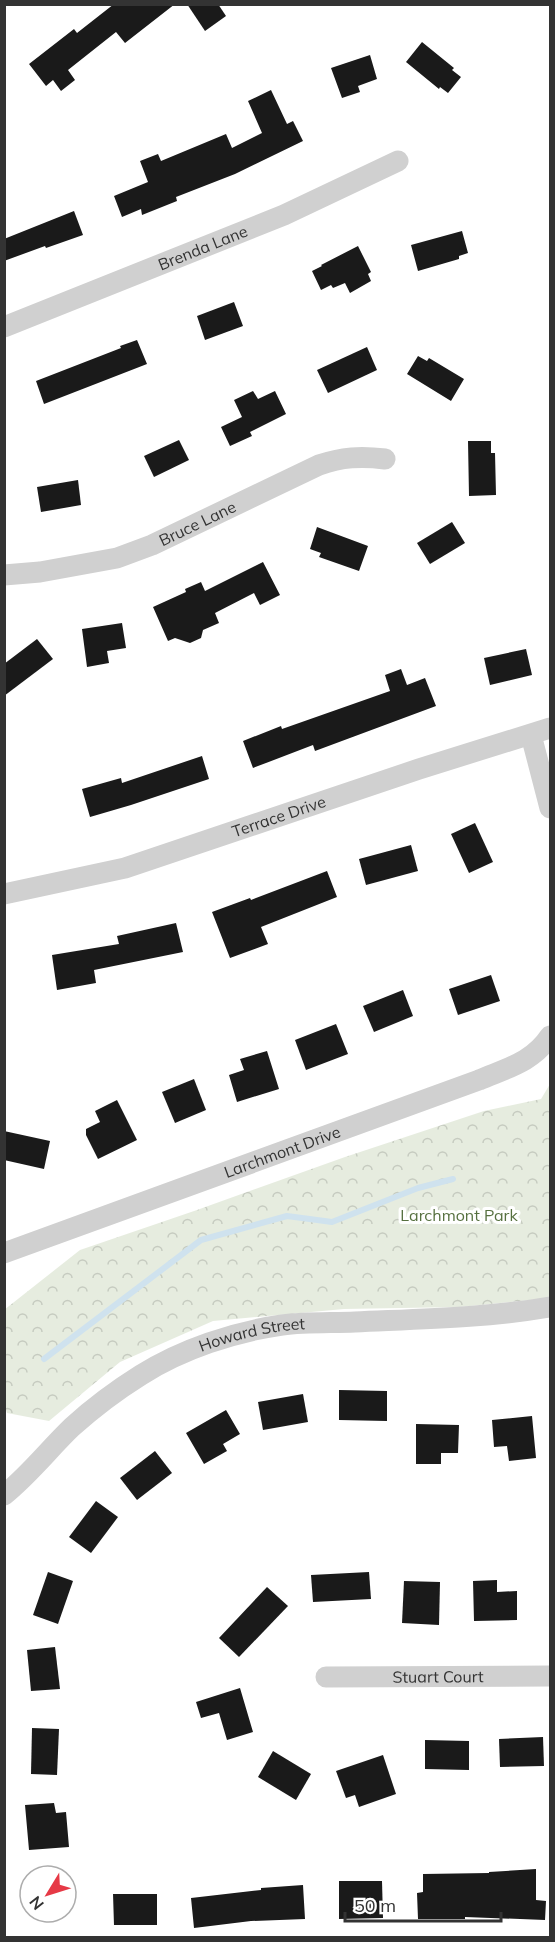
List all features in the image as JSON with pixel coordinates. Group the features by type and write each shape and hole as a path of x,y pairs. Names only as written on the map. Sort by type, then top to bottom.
{"street":[{"name":"Brenda Lane","path":"4,327 284,215 398,161"},
{"name":"Bruce Lane","path":"4,575 40,573 117,558 152,545 319,465 338,458 361,456 385,459"},
{"path":"541,731 550,808"},
{"name":"Terrace Drive","path":"4,894 125,868 419,769 541,731"},
{"name":"Larchmont Drive","path":"4,1253 479,1080 527,1060 544,1046 550,1036"},
{"name":"Howard Street","path":"4,1495 26,1477 72,1428 104,1400 164,1362 210,1343 283,1325 448,1318 522,1312 550,1307"},
{"name":"Stuart Court","path":"326,1677 550,1676"}],"green space":[{"name":"Larchmont Park","path":"550,1084 550,1298 460,1307 344,1309 213,1321 120,1362 49,1421 7,1413 4,1404 4,1310 80,1250 484,1111 541,1099"}],"building":[{"path":"114,4 175,4 125,43 116,32 68,70 75,80 61,91 53,80 46,86 29,64 74,29 77,33"},
{"path":"187,4 218,4 226,16 205,31"},
{"path":"422,42 454,68 452,70 461,77 448,93 440,87 439,89 406,62"},
{"path":"370,55 377,79 358,86 360,92 342,98 331,68"},
{"path":"271,90 287,124 293,121 303,141 235,174 176,197 177,201 142,215 141,209 122,217 114,196 148,182 140,161 158,154 161,161 226,134 232,148 262,133 248,101"},
{"path":"74,211 83,235 4,261 4,239"},
{"path":"462,231 468,253 459,256 459,259 418,271 411,245"},
{"path":"358,246 371,272 368,274 371,281 350,293 345,283 333,288 331,285 321,290 312,271"},
{"path":"234,302 243,326 205,340 197,316"},
{"path":"137,340 147,364 44,404 36,381"},
{"path":"367,347 377,370 328,393 317,370"},
{"path":"418,356 427,361 429,358 464,379 451,401 407,374"},
{"path":"253,391 258,399 275,391 286,414 250,432 252,436 230,446 221,427 242,417 234,400"},
{"path":"179,440 189,460 154,477 144,456"},
{"path":"468,441 491,441 491,453 495,453 496,495 469,496"},
{"path":"78,480 81,505 41,512 37,487"},
{"path":"452,522 465,543 430,564 417,543"},
{"path":"317,527 368,546 359,571 319,557 321,553 310,549"},
{"path":"263,562 280,595 260,605 254,593 215,613 219,623 203,630 201,638 190,643 175,638 168,641 153,607 186,592 185,589 201,582 205,591"},
{"path":"122,623 126,648 107,651 109,663 87,667 82,629"},
{"path":"37,639 53,659 4,696 4,664"},
{"path":"526,649 532,675 490,685 484,658"},
{"path":"401,669 407,685 425,678 436,706 315,751 313,745 253,768 243,741 281,726 282,729 390,691 385,675"},
{"path":"202,756 209,779 90,817 82,789 121,778 122,783"},
{"path":"475,823 493,862 469,873 451,834"},
{"path":"411,845 418,871 366,885 359,859"},
{"path":"327,871 337,897 261,927 268,944 230,958 212,912"},
{"path":"176,923 183,952 94,970 96,983 57,990 52,955 119,944 117,936"},
{"path":"491,975 500,1001 458,1015 449,989"},
{"path":"403,990 413,1016 374,1032 363,1006"},
{"path":"336,1024 348,1054 306,1070 295,1040"},
{"path":"267,1051 279,1089 237,1102 229,1075 244,1070 240,1059"},
{"path":"194,1079 206,1110 175,1123 162,1092"},
{"path":"117,1100 137,1140 98,1159 86,1135 86,1129 100,1122 95,1111"},
{"path":"4,1131 50,1141 44,1169 4,1160"},
{"path":"339,1390 387,1391 387,1421 339,1420"},
{"path":"303,1394 308,1422 263,1430 258,1402"},
{"path":"226,1410 240,1434 223,1444 227,1451 204,1464 186,1433"},
{"path":"532,1416 536,1458 509,1461 507,1446 494,1447 492,1420"},
{"path":"416,1424 459,1425 458,1453 441,1453 441,1464 416,1464"},
{"path":"155,1451 172,1473 137,1500 120,1478"},
{"path":"96,1501 118,1517 91,1553 69,1537"},
{"path":"48,1572 73,1581 58,1624 33,1615"},
{"path":"369,1572 371,1599 313,1602 311,1575"},
{"path":"497,1580 497,1592 517,1591 517,1620 474,1621 473,1581"},
{"path":"404,1581 440,1582 439,1625 402,1623"},
{"path":"267,1587 288,1606 239,1657 219,1638"},
{"path":"55,1647 60,1689 31,1691 27,1650"},
{"path":"240,1688 253,1732 227,1740 219,1713 201,1718 196,1702"},
{"path":"32,1728 59,1729 57,1775 31,1774"},
{"path":"543,1737 544,1766 500,1767 499,1739"},
{"path":"425,1740 469,1741 469,1770 425,1769"},
{"path":"273,1751 311,1774 296,1800 258,1777"},
{"path":"383,1755 396,1794 359,1807 355,1795 346,1798 336,1771"},
{"path":"54,1803 56,1813 66,1812 69,1847 29,1850 25,1805"},
{"path":"536,1869 536,1900 546,1901 545,1920 465,1917 465,1919 418,1919 417,1893 423,1892 423,1874 489,1873"},
{"path":"339,1881 382,1881 383,1918 339,1919"},
{"path":"303,1885 305,1919 251,1921 194,1928 191,1898 261,1890 261,1888"},
{"path":"113,1894 157,1894 157,1925 114,1925"}],"waterway":[{"path":"44,1359 201,1240 287,1216 332,1222 418,1188 453,1179"}]}
